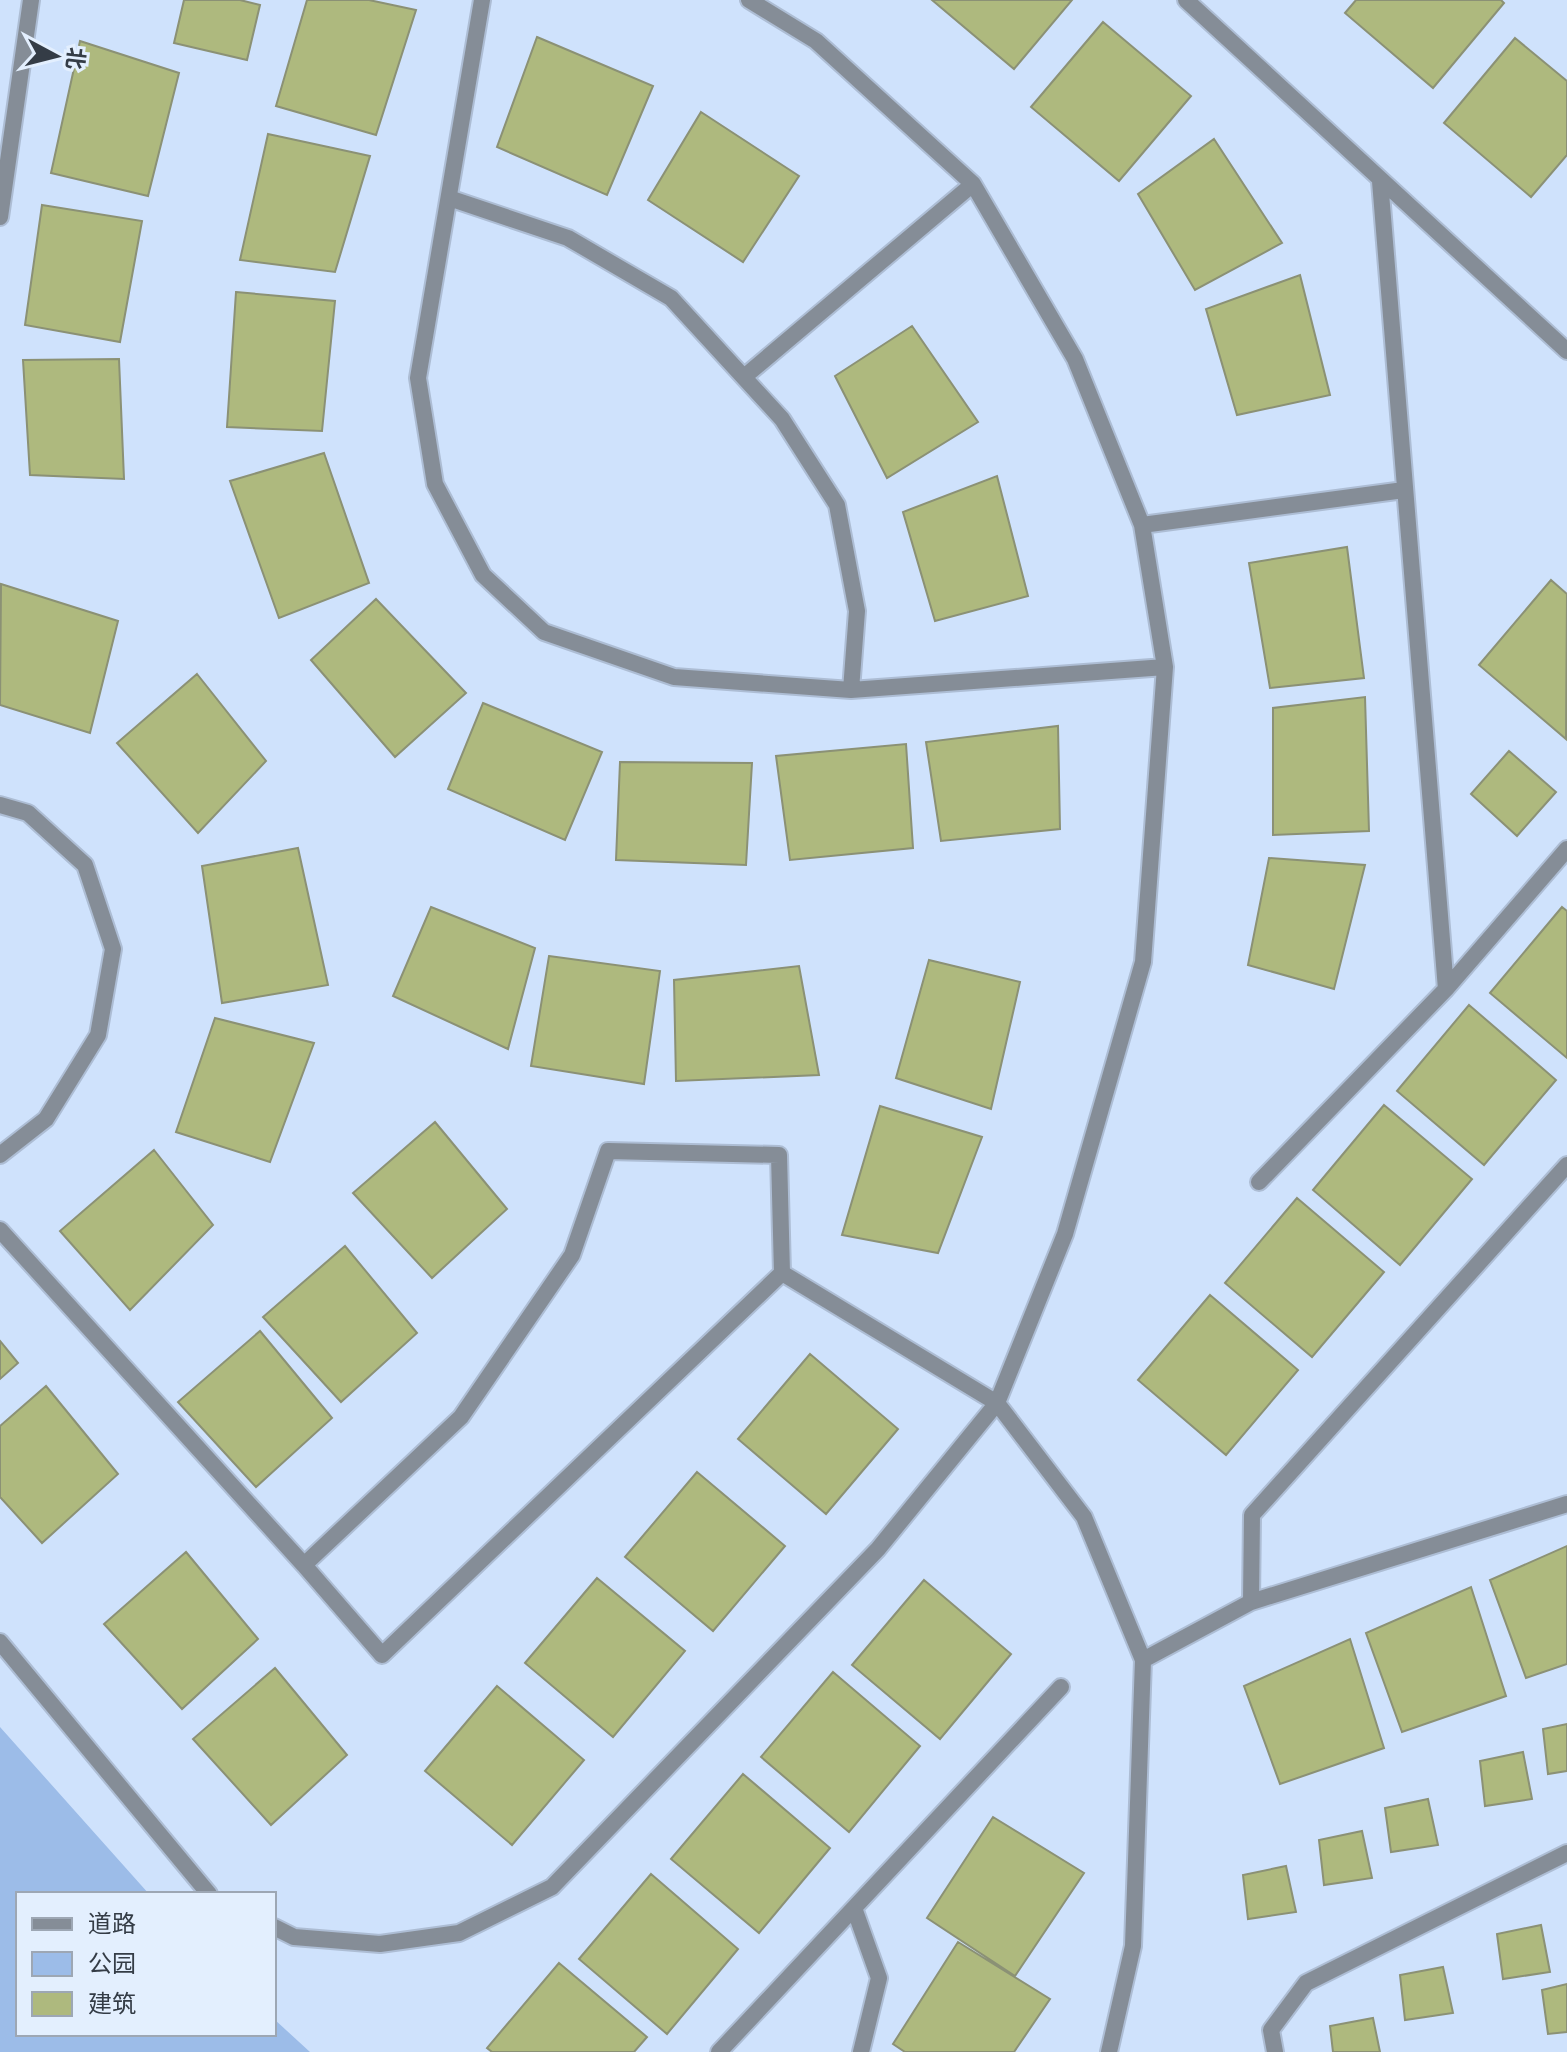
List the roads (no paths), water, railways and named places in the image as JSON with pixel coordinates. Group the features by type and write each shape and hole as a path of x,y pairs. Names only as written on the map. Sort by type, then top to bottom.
{"street":[{"path":"0,217 31,0"},
{"path":"482,0 418,378 435,484 483,575 544,632 674,677 851,690 1165,667"},
{"path":"276,1928 294,1937 380,1944 412,1940 459,1933 552,1887 878,1549 997,1403 1065,1234 1143,962 1165,667 1142,525 1075,359 973,184 816,41 749,0"},
{"path":"1186,0 1567,351"},
{"path":"1380,181 1446,989"},
{"path":"744,377 973,184"},
{"path":"449,198 568,238 671,298 782,419 837,505 857,611 851,690"},
{"path":"1142,525 1404,490"},
{"path":"0,805 28,813 85,865 113,949 98,1035 46,1119 0,1155"},
{"path":"1259,1182 1446,989 1567,849"},
{"path":"0,1230 382,1655 782,1273 779,1155 608,1151 572,1255 461,1417 304,1565"},
{"path":"1251,1602 1252,1515 1567,1165"},
{"path":"782,1273 997,1403 1084,1517 1143,1660 1133,1946 1109,2052"},
{"path":"1143,1660 1251,1602 1567,1504"},
{"path":"0,1642 207,1892"},
{"path":"719,2052 1061,1687"},
{"path":"1275,2052 1271,2030 1306,1983 1567,1853"},
{"path":"854,1908 879,1978 861,2052"}]}
